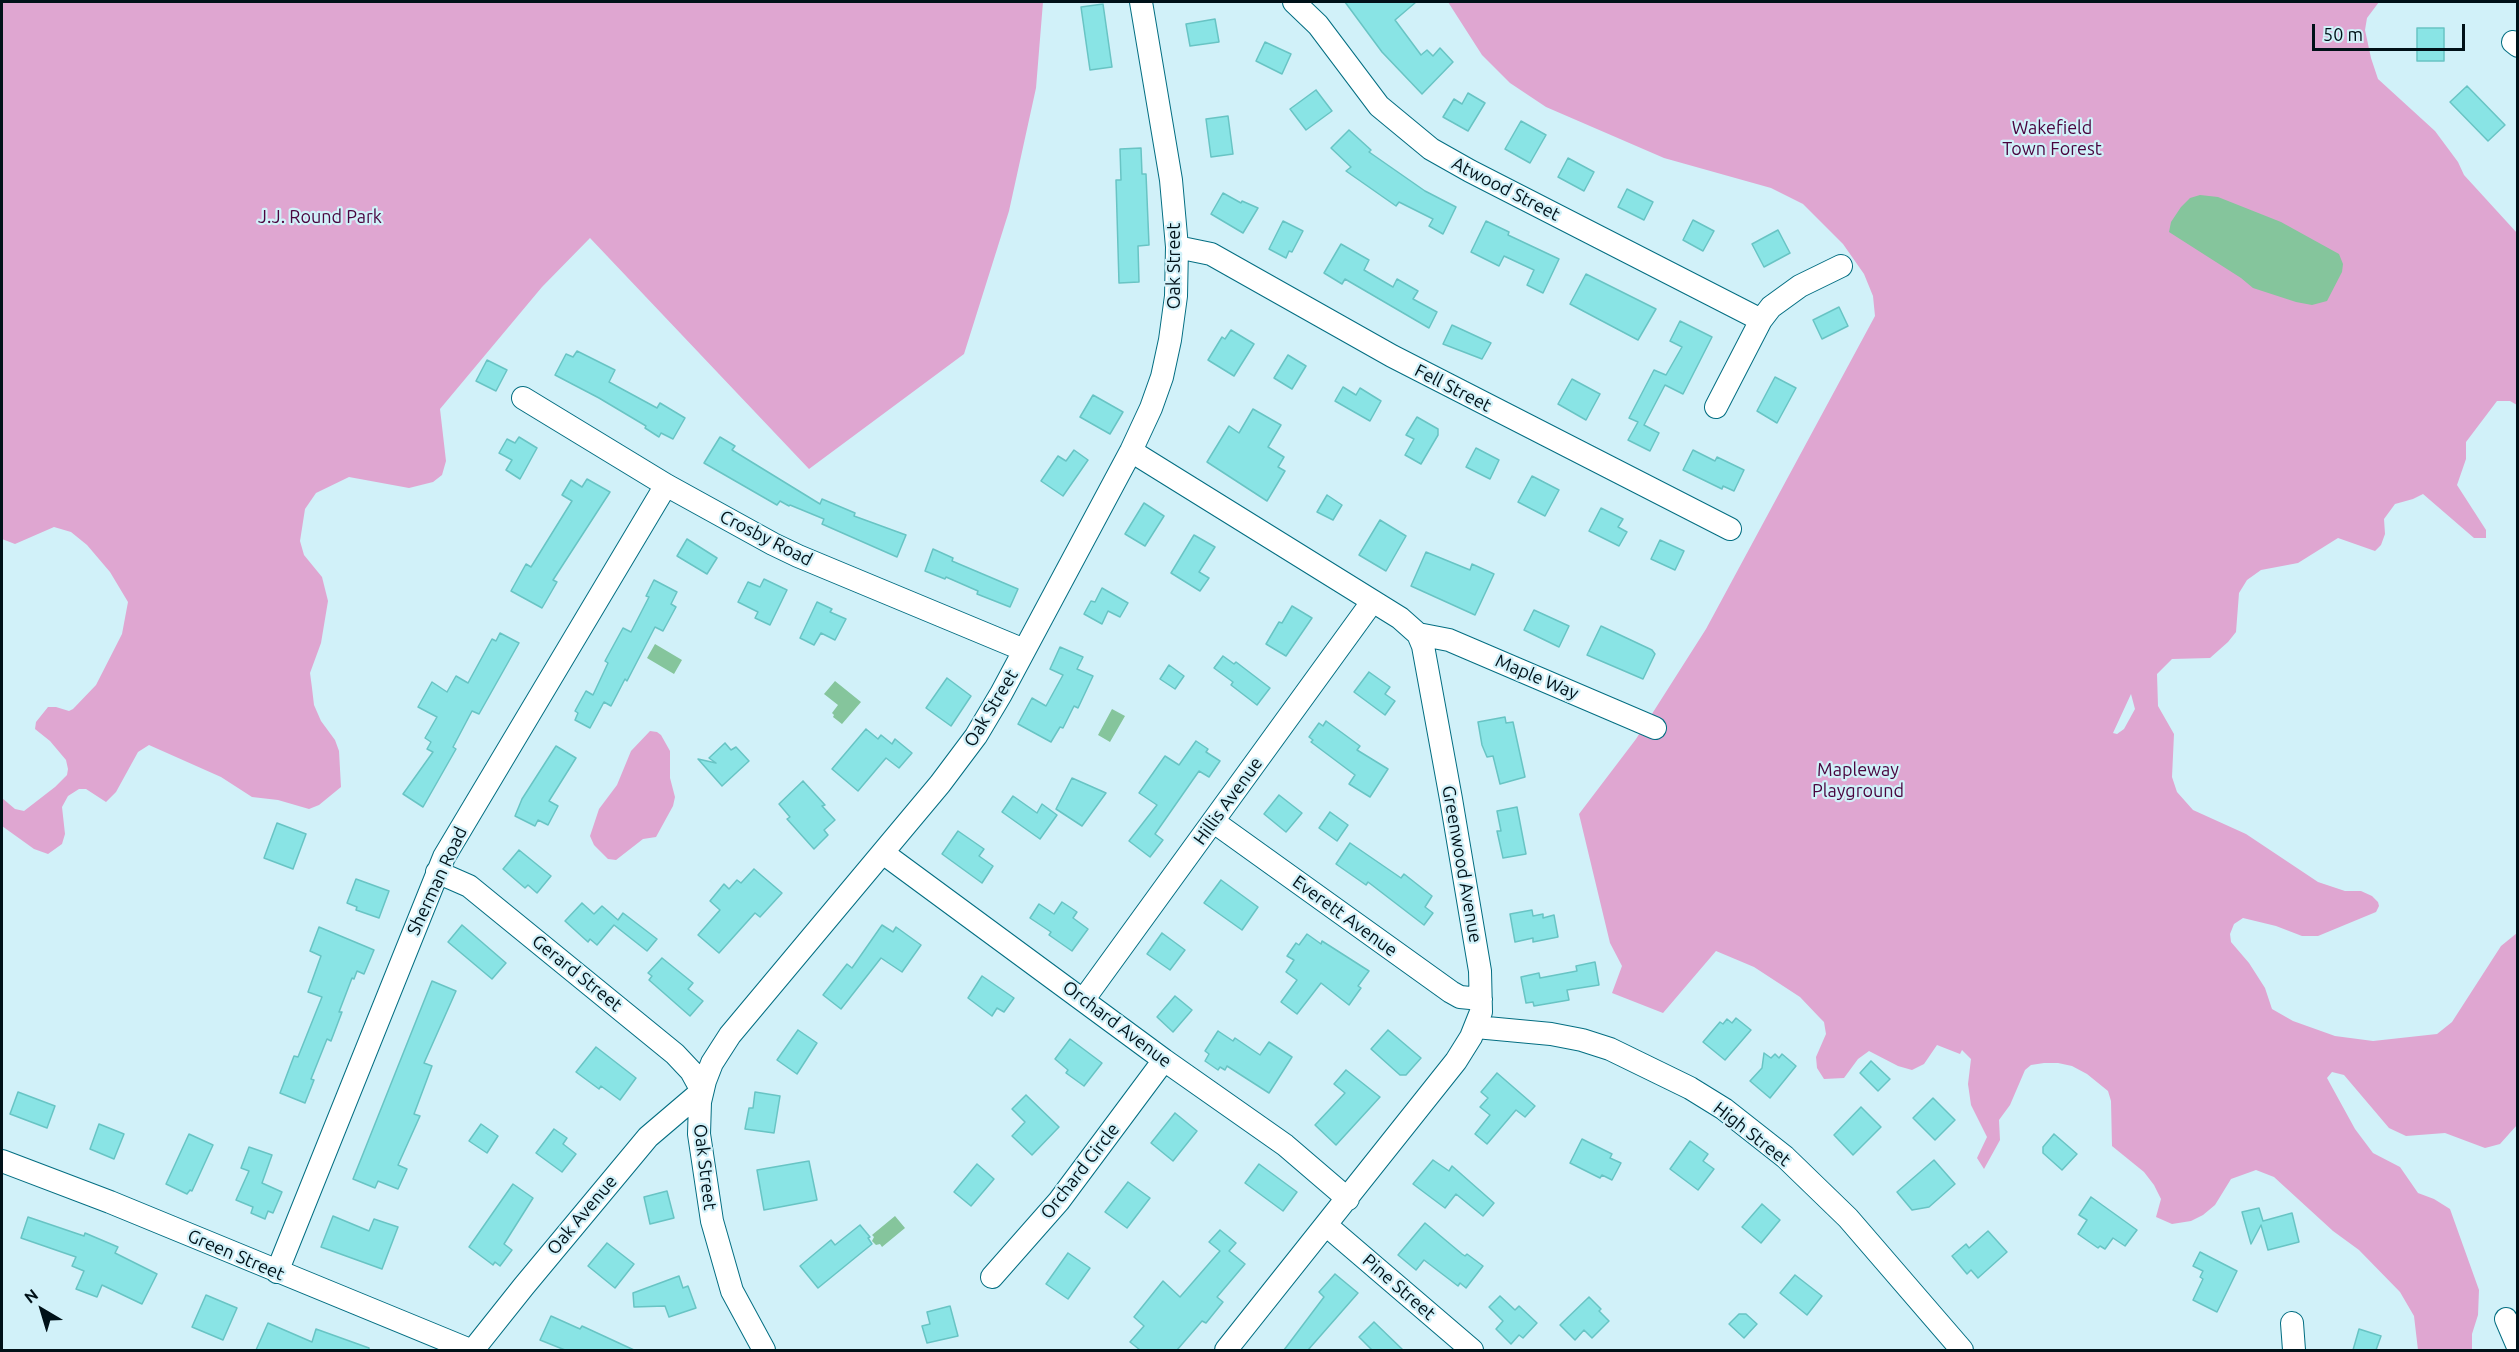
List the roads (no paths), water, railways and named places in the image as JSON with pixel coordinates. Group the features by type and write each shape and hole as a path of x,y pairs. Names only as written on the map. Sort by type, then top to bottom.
{"street":[{"name":"Oak Street","path":"764,1350 732,1291 717,1240 699,1134 702,1090 712,1064 730,1035 966,750 994,707 1131,451 1151,408 1166,363 1174,318 1177,247 1171,180 1141,2"},
{"name":"Atwood Street","path":"1294,2 1318,25 1379,106 1431,149 1761,320"},
{"name":"Fell Street","path":"1177,247 1211,254 1392,356 1730,530"},
{"path":"1716,407 1761,320 1771,307 1786,294 1841,266"},
{"name":"Crosby Road","path":"523,398 666,485 798,556 1024,650"},
{"path":"1131,451 1405,621 1418,634"},
{"name":"Sherman Road","path":"277,1272 437,872 452,842 666,485"},
{"name":"Hillis Avenue","path":"1084,999 1372,602"},
{"name":"Maple Way","path":"1418,634 1443,638 1655,728"},
{"name":"Greenwood Avenue","path":"1226,1350 1446,1076 1476,1027 1481,1012 1471,911 1425,656 1418,634"},
{"name":"Everett Avenue","path":"1214,822 1451,992 1460,997 1481,999"},
{"name":"Orchard Avenue","path":"883,853 1164,1060 1284,1144 1348,1199"},
{"name":"Gerard Street","path":"437,872 470,886 675,1054 691,1071 702,1090"},
{"name":"High Street","path":"1476,1027 1551,1034 1582,1040 1610,1049 1690,1089 1724,1109 1785,1157 1848,1218 1962,1350"},
{"name":"Orchard Circle","path":"992,1277 1059,1201 1164,1060"},
{"name":"Oak Avenue","path":"472,1350 648,1137 702,1090"},
{"name":"Green Street","path":"2,1161 110,1202 472,1350"},
{"name":"Pine Street","path":"1326,1225 1472,1350"},
{"path":"2506,1319 2517,1347"},
{"path":"2292,1323 2294,1350"}],"park label":[{"name":"Wakefield Town Forest","path":"2052,138"},
{"name":"J.J. Round Park","path":"320,217"},
{"name":"Mapleway Playground","path":"1858,780"}]}
